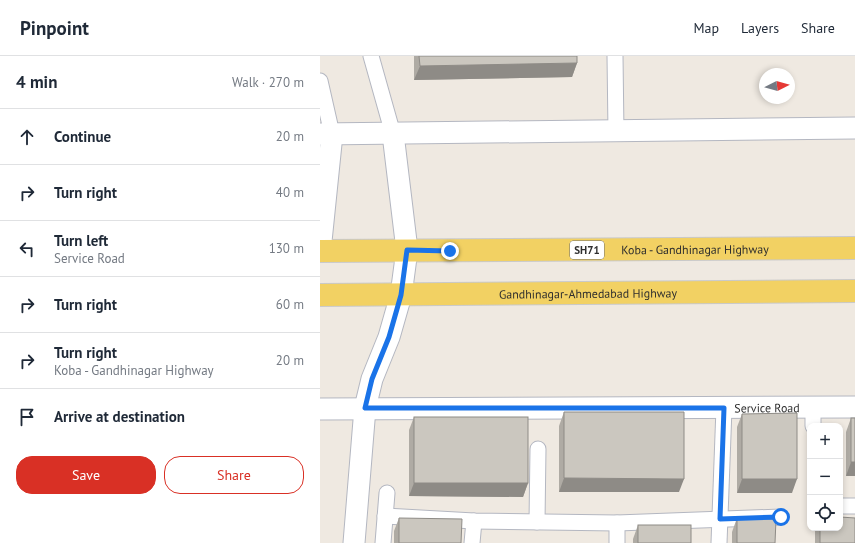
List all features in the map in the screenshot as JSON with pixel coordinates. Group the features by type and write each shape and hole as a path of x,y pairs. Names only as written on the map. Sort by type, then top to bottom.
{"main road":[{"name":"Koba - Gandhinagar Highway","path":"320,251 855,248"},
{"name":"Gandhinagar-Ahmedabad Highway","path":"320,295 855,291"}],"street":[{"path":"354,543 365,408 372,379 389,337 401,295 407,250 393,134 371,56"},
{"path":"615,56 616,132"},
{"path":"320,81 326,134 320,251"},
{"path":"326,134 616,132 855,128"},
{"name":"Service Road","path":"320,409 724,408 813,417 855,407"},
{"path":"719,543 724,408"},
{"path":"537,522 538,449"},
{"path":"383,543 387,493"},
{"path":"843,506 855,506"},
{"path":"385,516 474,521 617,523 781,517"},
{"path":"472,543 474,521"},
{"path":"617,523 617,543"}],"building":[{"path":"419,56 577,56 577,63 420,66"},
{"path":"564,412 684,412 684,479 564,478"},
{"path":"797,413 797,479 742,479 742,414"},
{"path":"414,417 528,417 528,483 414,483"},
{"path":"851,418 855,418 855,462 851,462"},
{"path":"843,517 855,518 855,543 820,543 820,531 843,531"},
{"path":"399,518 462,519 461,543 399,543"},
{"path":"737,518 776,519 775,543 737,543"},
{"path":"638,525 691,525 691,543 638,543"}],"route":[{"path":"450,251 407,250 401,295 389,337 372,379 365,408 724,408 720,519 781,517"}]}
